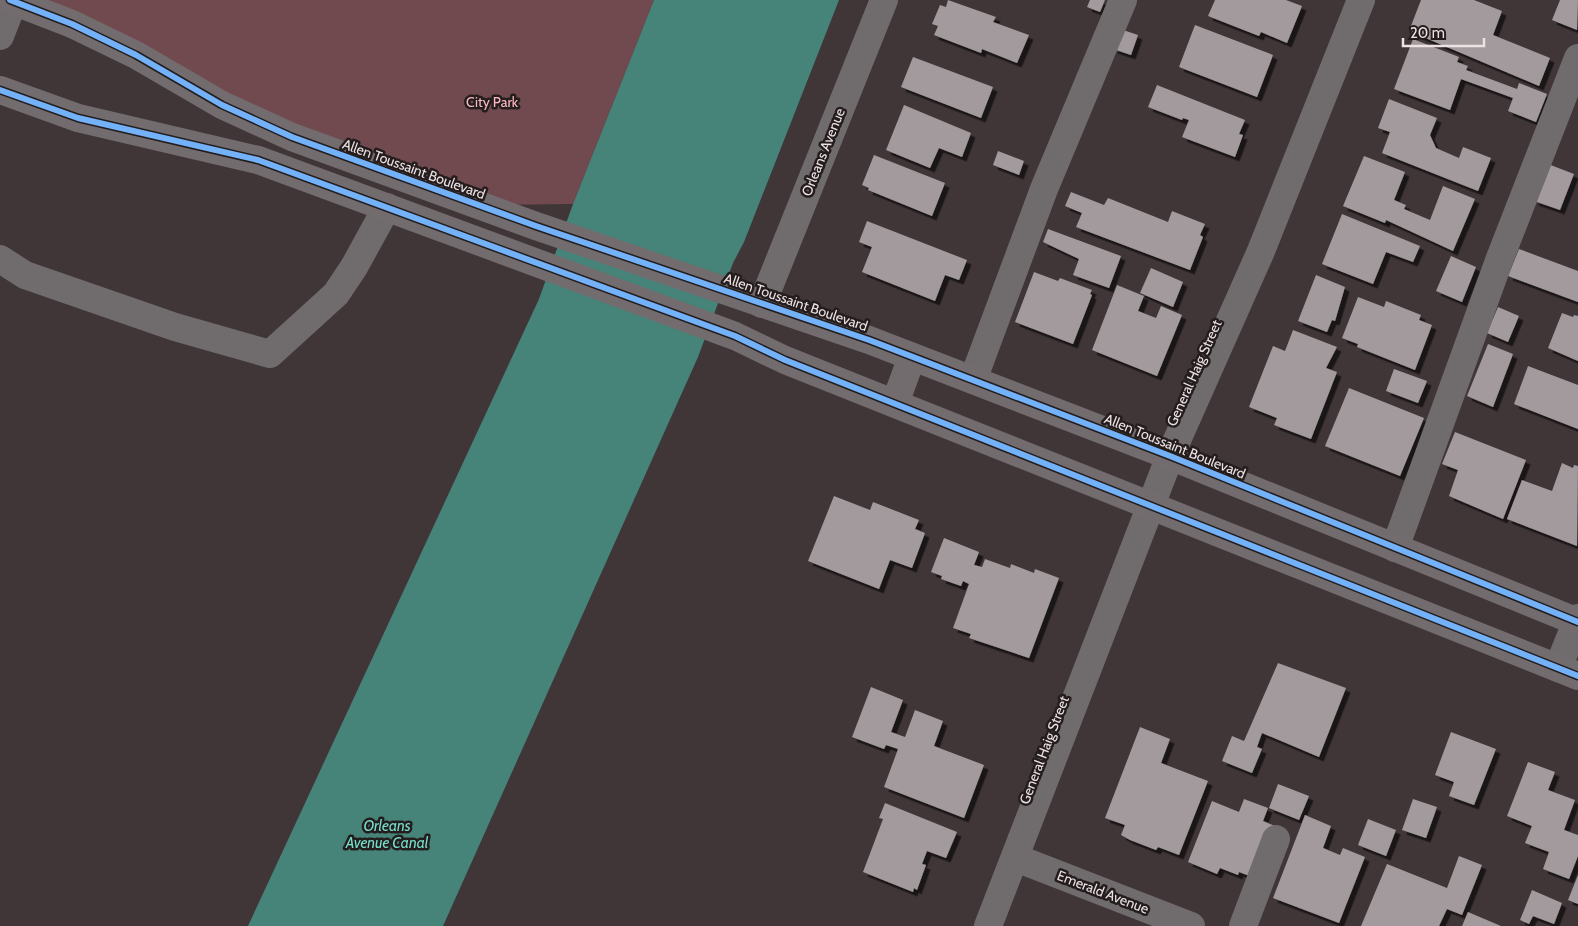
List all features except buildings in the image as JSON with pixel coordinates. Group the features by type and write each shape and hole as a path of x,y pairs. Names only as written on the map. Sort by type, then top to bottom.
{"main road":[{"name":"Allen Toussaint Boulevard","path":"13,0 80,28 136,55 222,105 292,137 536,226 912,357 1170,456 1578,620"},
{"path":"0,90 78,118 258,160 735,336 785,360 1568,672"},
{"path":"895,404 912,357"}],"street":[{"path":"0,36 13,0"},
{"name":"Orleans Avenue","path":"755,302 884,0"},
{"path":"973,380 1044,189 1123,0"},
{"name":"General Haig Street","path":"988,926 1016,858 1170,456 1261,251 1361,0"},
{"path":"1395,548 1500,258 1578,58"},
{"path":"0,258 25,275 175,327 270,354 336,294 354,268 387,207"},
{"path":"1568,672 1578,620"},
{"path":"1243,926 1276,839"},
{"name":"Emerald Avenue","path":"1016,858 1191,926"}],"green space":[{"name":"City Park","path":"10,0 654,0 573,204 477,205"}],"water":[{"name":"Orleans Avenue Canal","path":"654,0 839,0 744,242 733,263 698,357 443,926 248,926 539,299 573,204"}],"cycle path":[{"path":"10,0 72,24 136,55 222,105 292,137 536,226 869,340 1170,456 1578,622"},
{"path":"0,90 78,118 258,160 735,336 785,360 1578,676"}]}
